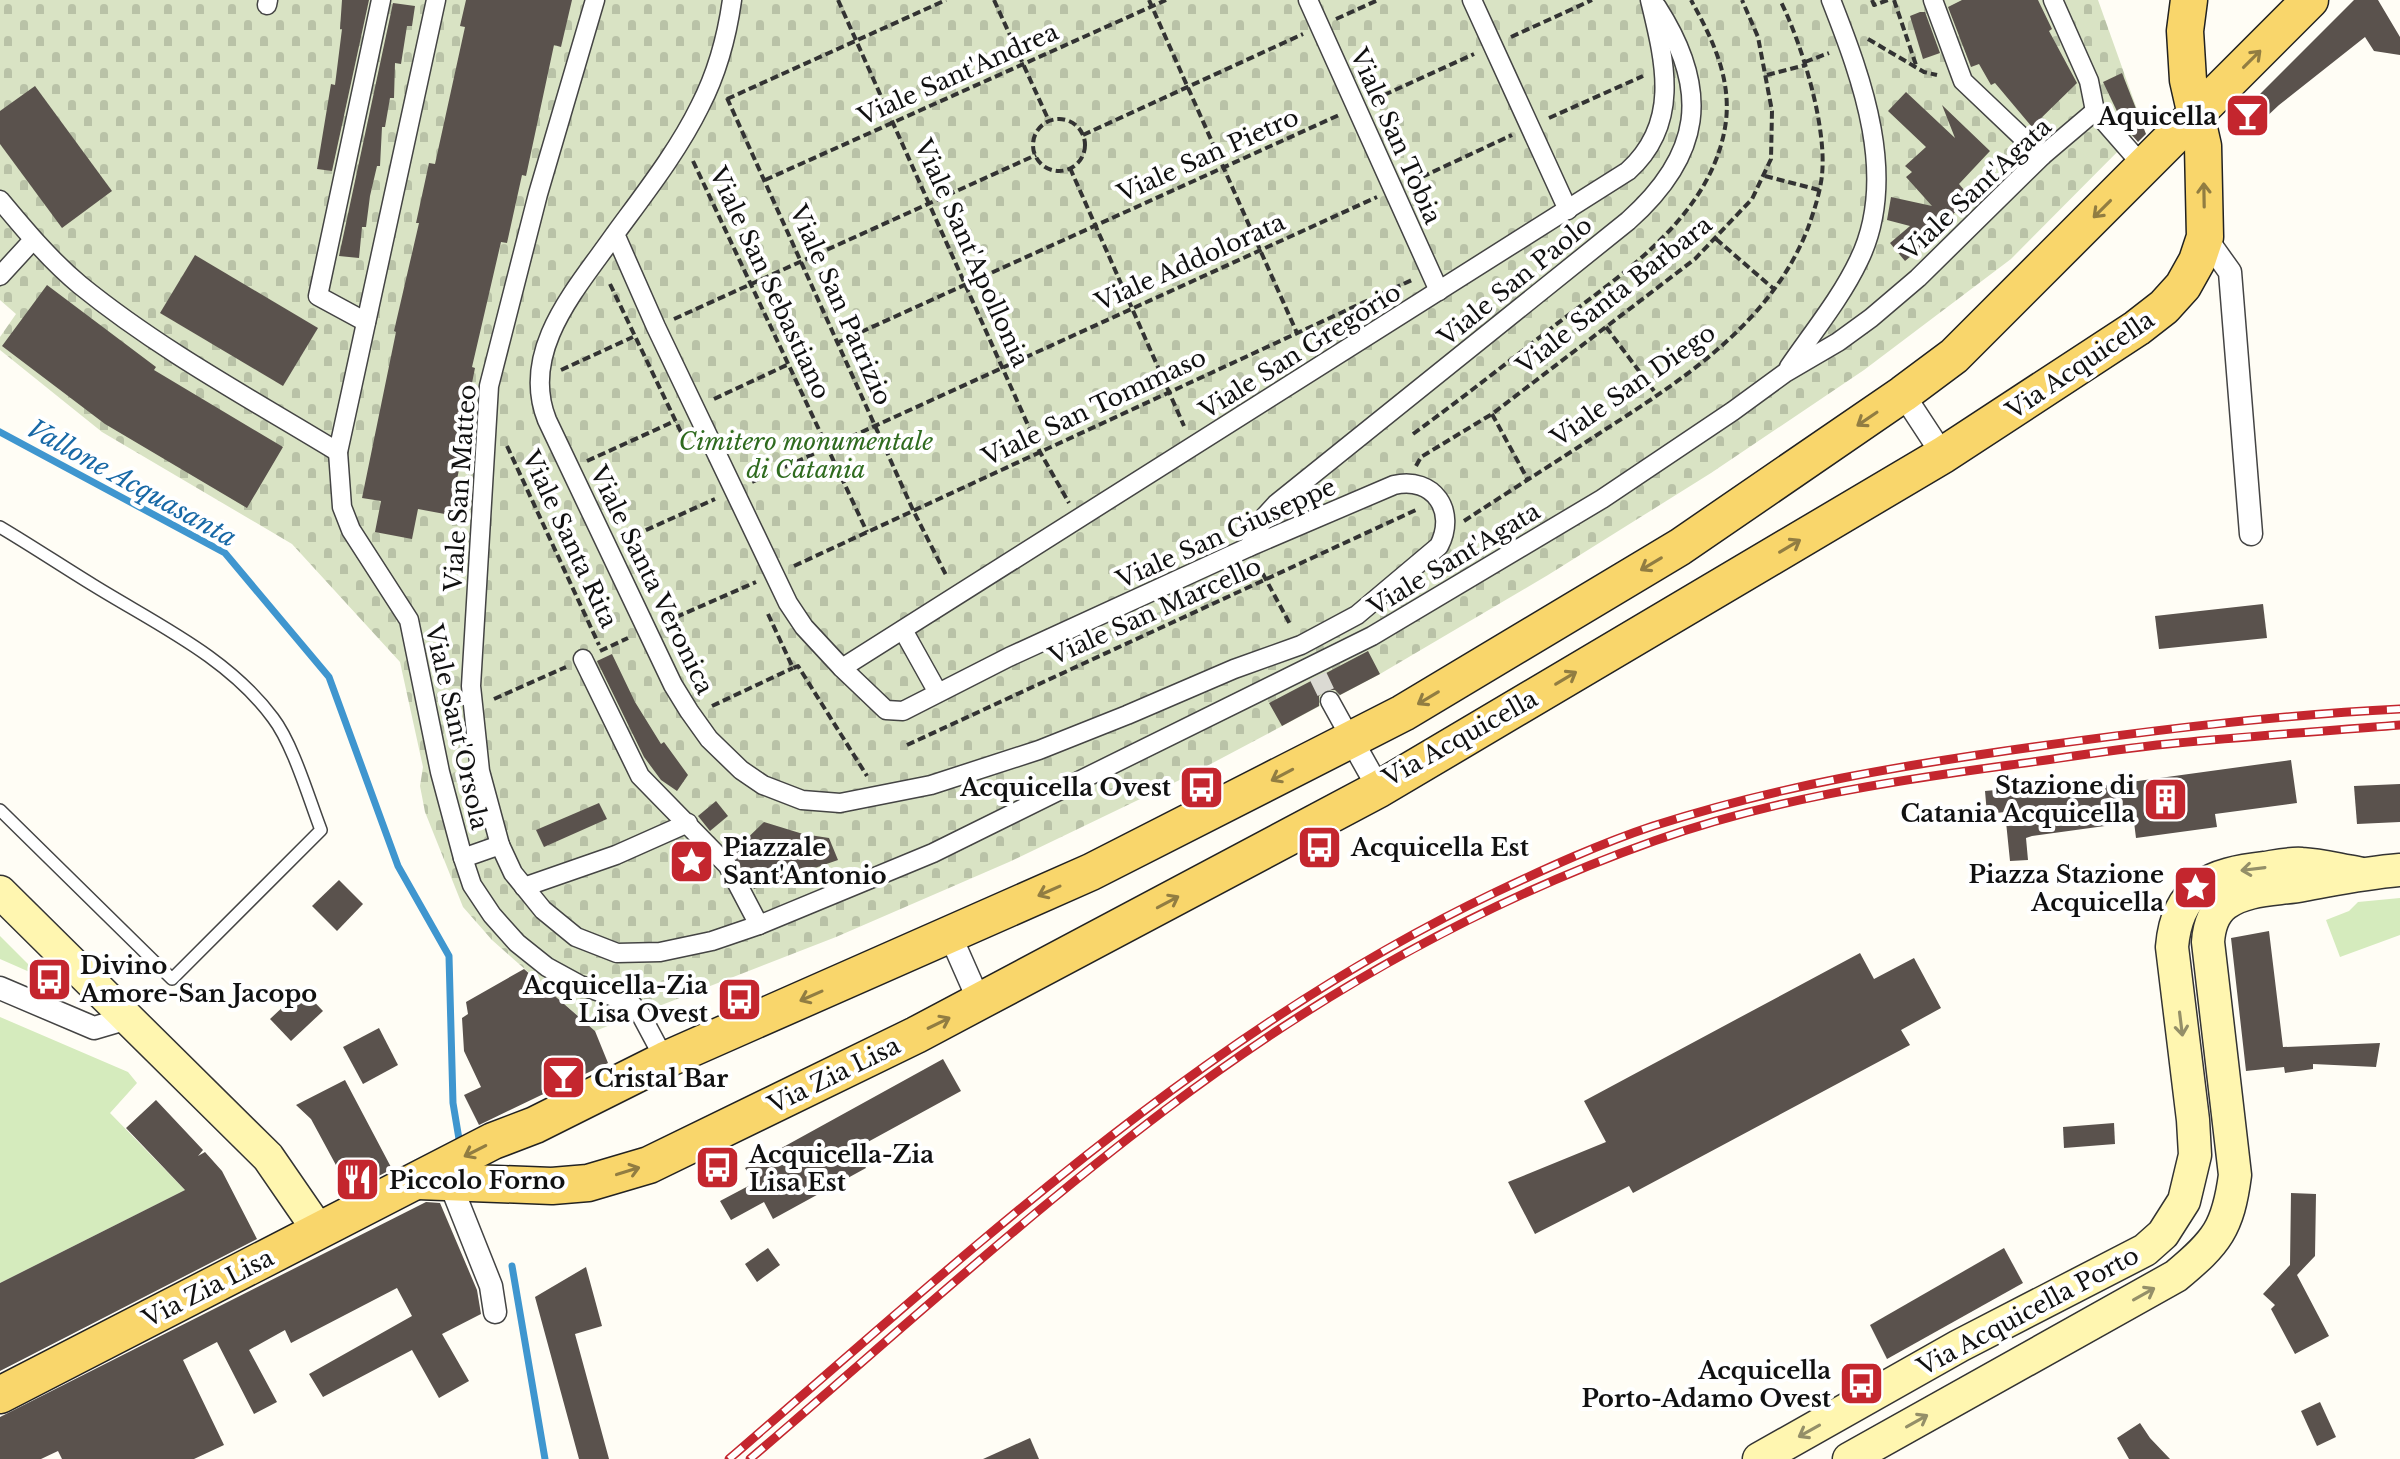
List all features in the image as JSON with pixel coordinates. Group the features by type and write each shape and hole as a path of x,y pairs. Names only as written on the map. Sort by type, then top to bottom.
{"main road":[{"path":"2189,0 2185,31 2188,80 2197,114"},
{"name":"Via Acquicella","path":"1351,739 1403,713 1680,547 1954,356 2310,0"},
{"name":"Via Acquicella","path":"1379,789 1943,455 2164,307 2183,286 2197,261 2205,237 2203,146 2197,114"},
{"name":"Via Zia Lisa","path":"0,1395 319,1231 433,1182 493,1141 535,1125 665,1060 1091,872 1351,739"},
{"name":"Via Zia Lisa","path":"433,1182 552,1186 588,1183 649,1165 980,1003 1379,789"},
{"name":"Via Acquicella Porto","path":"1763,1458 1959,1346 2145,1250 2163,1234 2184,1201 2195,1155 2172,947 2174,924 2180,911 2193,893 2219,875 2300,864 2358,873"},
{"path":"2358,873 2400,870"},
{"name":"Via Acquicella Porto","path":"1849,1459 2176,1276 2202,1254 2222,1230 2231,1207 2235,1175 2208,942 2208,930 2214,915 2223,905 2251,893 2358,873"},
{"path":"0,892 268,1157 319,1231"},
{"path":"535,1125 527,1149 529,1161 552,1186"}],"street":[{"path":"366,322 318,296 381,0"},
{"name":"Viale Sant'Orsola","path":"436,0 338,452 342,507 351,530 409,620 440,772 472,885 492,915 517,943 547,967 580,985 631,1003 641,1015 665,1060"},
{"name":"Viale San Matteo","path":"524,887 500,845 480,771 471,686 489,386 538,194 595,0"},
{"name":"Viale Santa Veronica","path":"732,0 729,24 701,105 557,319 545,346 538,380 539,401 673,685 709,739 741,770 763,785 802,800 840,803 931,785 1039,750 1234,669 1301,645"},
{"name":"Viale San Tobia","path":"1308,0 1439,291"},
{"path":"1472,0 1568,210"},
{"name":"Viale San Gregorio","path":"842,668 1628,171 1641,159 1659,127 1666,86 1651,0"},
{"name":"Viale San Paolo","path":"1249,547 1265,516 1276,504 1628,221 1677,165 1692,118 1693,98 1685,62 1651,0"},
{"path":"1785,373 1860,258 1879,192 1871,125 1848,43 1831,0"},
{"path":"1933,0 1963,81 2042,156"},
{"path":"2053,0 2089,81 2095,111 2144,167"},
{"name":"Viale Sant'Agata","path":"524,887 543,910 576,937 617,953 660,952 712,941 759,925 933,853 1315,671 1602,499 1785,373 1838,342 1918,278 2042,156 2095,111"},
{"path":"0,200 33,240 79,284 164,347 338,452"},
{"name":"Viale San Giuseppe","path":"615,234 773,576 804,627 886,710 903,711 937,691 1249,547 1407,482"},
{"path":"2205,237 2230,272 2251,534"},
{"path":"0,276 33,240"},
{"path":"1903,394 1943,455"},
{"path":"1315,671 1301,645 1357,615 1439,546 1445,534 1447,521 1437,498 1418,483 1407,482"},
{"path":"903,630 937,691"},
{"path":"583,659 640,776 728,866 759,925"},
{"path":"1330,701 1351,739"},
{"name":"Via Acquicella","path":"1351,739 1379,789"},
{"path":"524,887 616,855 688,823"},
{"path":"463,858 500,845"},
{"path":"950,935 980,1003"},
{"path":"0,988 94,1028 128,1018"},
{"path":"433,1182 491,1286 495,1312"}],"lane":[{"path":"0,527 218,662 274,719 300,772 321,830 172,979 0,810"}],"path":[{"name":"Viale Sant'Apollonia","path":"838,0 1040,452 1078,518"},
{"path":"727,99 946,0"},
{"path":"994,0 1049,121"},
{"path":"1149,0 1297,333"},
{"name":"Viale Sant'Andrea","path":"765,180 1166,0"},
{"path":"1083,135 1378,0"},
{"name":"Viale San Pietro","path":"839,342 1592,0"},
{"name":"Viale Santa Barbara","path":"1407,482 1421,457 1492,414 1695,259 1752,199 1771,159 1773,139 1767,75 1752,19 1742,0"},
{"name":"Viale San Diego","path":"1445,534 1658,395 1740,330 1776,290 1800,247 1822,174 1806,65 1780,0"},
{"path":"1872,0 1874,5 1888,0"},
{"path":"1894,0 1917,68"},
{"path":"1848,43 1867,39 1917,68 1963,81"},
{"path":"1767,75 1806,65"},
{"name":"Viale Addolorata","path":"733,490 1663,67"},
{"name":"Viale San Patrizio","path":"715,71 913,510 957,597"},
{"path":"1058,117 1078,124 1083,135 1087,143 1080,163 1061,173 1041,165 1032,146 1039,126 1058,117"},
{"name":"Viale San Sebastiano","path":"682,137 867,532"},
{"path":"656,327 1036,155"},
{"path":"1070,168 1193,447"},
{"path":"1765,176 1819,190"},
{"path":"1716,239 1776,290"},
{"name":"Viale San Tommaso","path":"773,576 1430,271"},
{"path":"1606,327 1658,395"},
{"path":"538,380 634,337"},
{"path":"694,409 789,364"},
{"path":"1492,414 1528,480"},
{"path":"570,468 675,421"},
{"name":"Viale Santa Rita","path":"506,443 602,650"},
{"path":"608,547 713,500"},
{"name":"Viale San Marcello","path":"907,745 1418,509"},
{"path":"1249,547 1301,645"},
{"path":"647,630 754,583"},
{"path":"473,708 610,647"},
{"path":"691,715 793,668"}],"green space":[{"name":"Cimitero monumentale di Catania","path":"0,0 2098,0 2143,126 2011,259 1864,370 1711,473 1548,575 1380,674 1190,775 1009,862 836,937 595,1031 492,940 463,907 425,812 420,786 423,767 400,662 292,544 102,432 0,350 0,337 16,314 0,300"},
{"path":"2400,898 2400,935 2340,957 2326,920 2349,911 2358,902"},
{"path":"0,936 41,977 0,959"},
{"path":"0,1017 128,1072 137,1083 110,1113 185,1190 0,1283"}],"building":[{"path":"342,0 369,0 332,171 317,169 331,84 335,85"},
{"path":"466,0 572,0 561,47 554,45 526,176 522,175 507,243 501,242 472,367 475,368 464,423 468,424 450,515 418,509 412,539 375,532 381,501 362,498 429,163 435,164 465,27 460,26"},
{"path":"1962,0 2038,0 2052,29 2049,31 2077,83 2032,127 1995,83 1991,85 1979,64 1971,67 1948,7"},
{"path":"2354,0 2378,0 2400,37 2400,55 2374,51 2365,37 2279,105 2246,136 2243,111"},
{"path":"393,3 415,6 412,26 407,26 401,64 395,63 394,98 390,98 385,127 382,127 380,166 377,166 370,196 366,227 362,227 359,258 339,256"},
{"path":"1925,12 1940,53 1923,59 1910,16"},
{"path":"2122,73 2146,134 2138,142 2124,126 2103,82"},
{"path":"35,86 112,191 62,228 0,144 0,111"},
{"path":"1906,92 1955,138 1942,105 1990,151 1959,184 1971,198 1941,225 1944,229 1905,261 1890,243 1910,226 1887,220 1891,197 1932,206 1906,177 1912,172 1905,166 1926,147 1888,111"},
{"path":"195,255 318,328 283,386 160,313"},
{"path":"47,285 156,367 154,370 283,447 247,508 105,424 2,346"},
{"path":"2263,604 2267,638 2159,649 2155,616"},
{"path":"1368,651 1380,674 1340,695 1335,690 1325,690 1319,696 1319,706 1282,726 1269,703"},
{"path":"612,654 635,702 661,744 664,742 688,775 677,791 661,780 644,757 597,661"},
{"name":"Stazione di Catania Acquicella","path":"2291,760 2297,803 2215,814 2217,827 2136,838 2134,822 2032,836 2026,838 2028,860 2010,861 2005,812 1987,814 1985,791 2027,787 2028,796"},
{"path":"2400,784 2400,822 2357,824 2354,786"},
{"path":"716,801 728,816 710,831 698,816"},
{"path":"599,803 607,819 544,847 536,830"},
{"path":"764,822 829,838 838,860 754,889 732,853"},
{"path":"339,880 363,904 337,931 312,906"},
{"path":"2269,931 2283,1047 2380,1043 2376,1067 2313,1064 2313,1069 2285,1073 2284,1067 2246,1071 2231,938"},
{"path":"1860,953 1874,979 1914,958 1941,1008 1901,1030 1910,1045 1633,1193 1629,1186 1535,1234 1508,1182 1606,1142 1584,1101"},
{"path":"524,969 595,1031 608,1063 479,1125 464,1095 481,1087 464,1051 462,1018 468,1014 466,1002"},
{"path":"302,989 323,1011 291,1041 270,1019"},
{"path":"379,1028 398,1065 363,1084 343,1047"},
{"path":"943,1059 961,1091 855,1149 866,1168 773,1219 764,1202 731,1220 720,1201 754,1183 745,1168"},
{"path":"345,1080 392,1169 350,1191 311,1119 296,1105"},
{"path":"156,1100 203,1150 198,1156 205,1152 222,1171 257,1239 0,1371 0,1283 185,1190 126,1128"},
{"path":"2114,1123 2115,1144 2064,1148 2063,1127"},
{"path":"2291,1193 2316,1194 2315,1256 2297,1275 2329,1336 2295,1354 2271,1309 2275,1305 2263,1294 2290,1265"},
{"path":"426,1202 440,1203 477,1290 481,1314 442,1334 469,1381 439,1398 412,1350 323,1397 309,1374 412,1316 397,1288 291,1343 285,1330 249,1350 277,1402 254,1414 217,1342 183,1360 224,1445 194,1459 62,1459 58,1451 41,1459 0,1459 0,1417"},
{"path":"768,1248 780,1265 757,1282 745,1264"},
{"path":"2004,1248 2023,1283 1887,1359 1870,1325"},
{"path":"586,1267 602,1326 575,1334 609,1459 579,1459 535,1297"},
{"path":"2320,1402 2336,1437 2317,1446 2301,1411"},
{"path":"2140,1423 2170,1459 2129,1459 2117,1438"},
{"path":"1030,1438 1039,1459 983,1459"}],"waterway":[{"name":"Vallone Acquasanta","path":"0,432 225,553 329,677 398,866 449,956 453,1103 459,1139"},
{"path":"512,1266 545,1459"}],"tunnel":[{"path":"1318,676 1330,701"}],"railway":[{"path":"729,1459 1001,1225 1189,1077 1288,1010 1390,947 1554,865 1633,833 1700,812 1794,788 1889,769 2170,729 2400,709"},
{"path":"750,1459 1059,1194 1221,1069 1279,1029 1399,957 1525,893 1697,827 1830,794 2135,748 2400,725"}],"place":[{"name":"Aquicella","path":"2248,116"},
{"name":"Acquicella Ovest","path":"1202,787"},
{"name":"Stazione di Catania Acquicella","path":"2166,799"},
{"name":"Acquicella Est","path":"1320,847"},
{"name":"Piazzale Sant'Antonio","path":"692,861"},
{"name":"Piazza Stazione Acquicella","path":"2195,888"},
{"name":"Divino Amore-San Jacopo","path":"49,979"},
{"name":"Acquicella-Zia Lisa Ovest","path":"739,999"},
{"name":"Cristal Bar","path":"563,1078"},
{"name":"Acquicella-Zia Lisa Est","path":"718,1168"},
{"name":"Piccolo Forno","path":"358,1180"},
{"name":"Acquicella Porto-Adamo Ovest","path":"1862,1384"}]}
